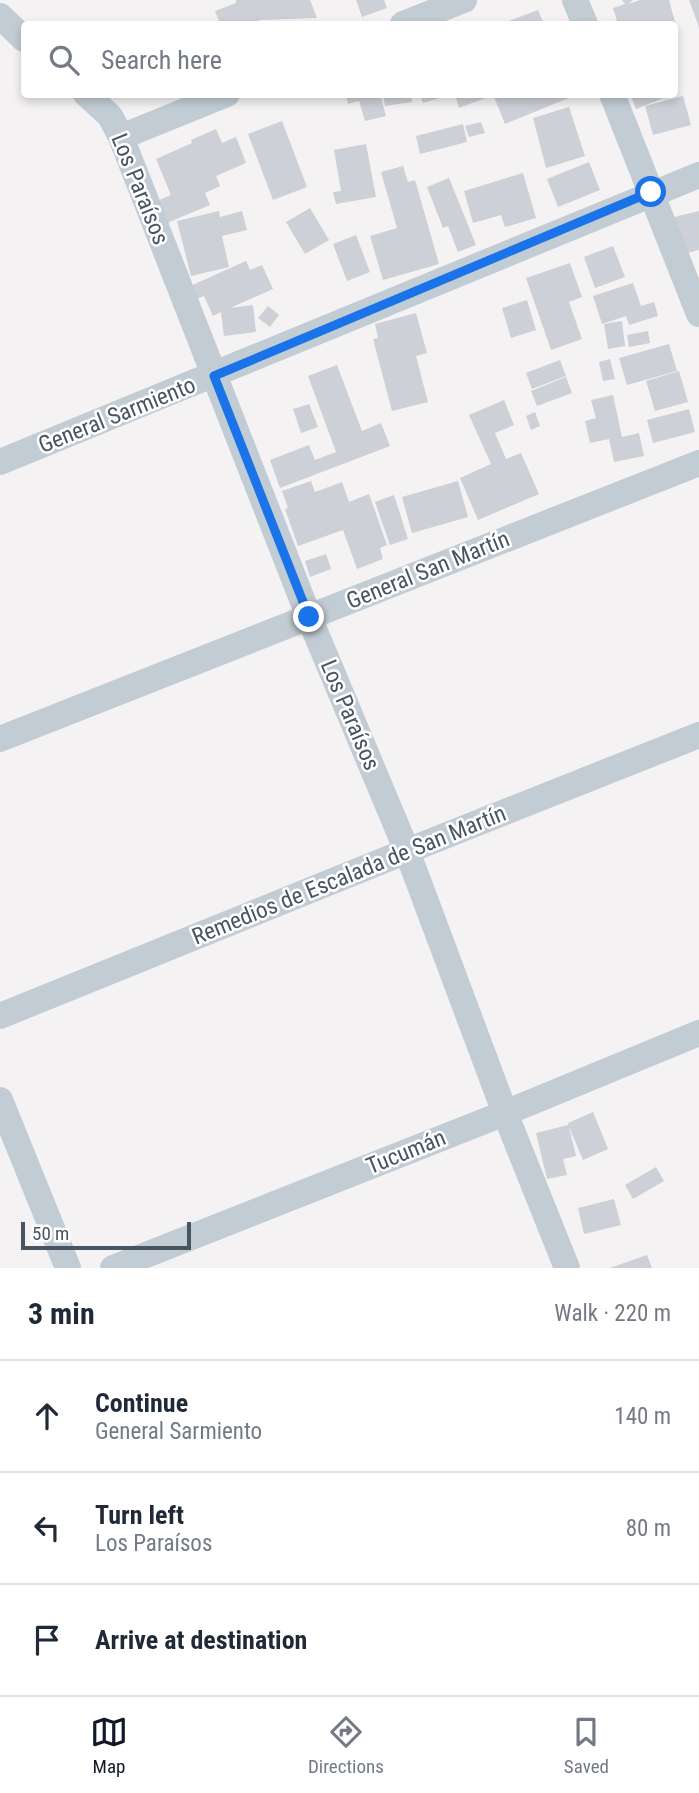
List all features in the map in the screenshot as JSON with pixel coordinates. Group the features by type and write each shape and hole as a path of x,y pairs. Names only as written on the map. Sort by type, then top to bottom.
{"street":[{"path":"411,21 464,0"},
{"path":"575,0 584,21"},
{"path":"0,16 21,36"},
{"name":"Los Paraísos","path":"90,98 110,116 121,136 309,617 407,851 505,1113 567,1268"},
{"path":"121,136 217,98"},
{"path":"614,98 699,314"},
{"name":"General Sarmiento","path":"0,462 699,174"},
{"name":"General San Martín","path":"0,738 699,463"},
{"name":"Remedios de Escalada de San Martín","path":"0,1016 699,736"},
{"name":"Tucumán","path":"113,1268 699,1033"},
{"path":"0,1100 68,1268"}],"building":[{"path":"236,0 310,0 317,18 219,21 215,11 236,3"},
{"path":"356,0 384,0 387,8 362,17"},
{"path":"622,0 633,0 628,4 640,0 669,0 675,21 617,21 613,8 625,4"},
{"path":"689,0 699,0 699,27"},
{"path":"538,10 543,21 509,21"},
{"path":"683,96 691,125 653,135 645,106"},
{"path":"347,98 381,98 386,116 365,121 359,101 348,104"},
{"path":"384,98 412,98 412,102 385,106"},
{"path":"421,98 439,98 423,103"},
{"path":"456,98 485,98 459,108"},
{"path":"494,98 569,98 505,124"},
{"path":"632,98 664,98 636,109"},
{"path":"569,107 585,156 546,168 533,118"},
{"path":"282,121 307,187 273,200 248,134"},
{"path":"481,122 485,133 469,137 465,126"},
{"path":"463,124 467,142 420,154 416,136"},
{"path":"216,129 222,143 236,137 246,163 216,176 220,186 205,193 210,205 162,225 152,203 171,195 156,159"},
{"path":"366,144 376,197 336,204 333,192 341,191 334,150"},
{"path":"589,162 600,190 558,207 547,179"},
{"path":"403,166 408,182 415,180 439,264 383,280 370,236 397,228 381,172"},
{"path":"523,173 536,218 505,227 501,215 473,223 464,191"},
{"path":"449,178 476,245 458,252 448,226 443,228 427,187"},
{"path":"310,208 329,240 305,254 286,222"},
{"path":"219,211 220,217 242,211 247,230 222,236 229,267 191,276 177,221"},
{"path":"699,211 699,250 683,254 674,217"},
{"path":"356,235 370,272 347,281 333,244"},
{"path":"613,246 625,277 595,288 584,257"},
{"path":"246,261 250,270 262,265 273,289 230,308 253,305 256,332 224,336 221,312 213,316 204,296 194,300 188,287"},
{"path":"570,263 582,297 569,302 582,339 551,350 526,278"},
{"path":"633,283 641,306 654,302 658,316 629,325 626,316 602,324 593,296"},
{"path":"527,300 536,330 511,338 502,308"},
{"path":"268,306 279,315 270,327 258,318"},
{"path":"416,313 427,353 416,356 428,402 392,411 373,339 378,338 375,324"},
{"path":"622,321 625,346 608,349 604,324"},
{"path":"648,331 650,343 629,347 627,335"},
{"path":"669,344 677,371 627,385 619,358"},
{"path":"610,359 615,379 603,381 599,362"},
{"path":"560,360 566,376 532,389 526,373"},
{"path":"337,365 362,431 381,423 390,446 280,488 270,460 309,445 315,460 336,452 308,376"},
{"path":"679,371 688,402 655,411 646,381"},
{"path":"566,377 572,393 537,406 531,391"},
{"path":"613,395 622,437 639,433 644,456 614,462 609,439 590,443 585,421 596,418 591,400"},
{"path":"504,400 514,425 495,433 506,459 521,453 539,494 478,520 460,478 491,464 469,415"},
{"path":"309,404 318,427 301,433 293,409"},
{"path":"689,409 695,432 653,443 647,420"},
{"path":"535,412 540,426 531,430 526,416"},
{"path":"311,481 315,492 342,482 349,502 369,494 387,545 380,548 383,559 357,569 343,530 298,546 285,509 288,508 282,491"},
{"path":"458,481 468,517 412,533 402,497"},
{"path":"394,495 408,539 390,545 375,502"},
{"path":"326,554 331,569 310,577 305,561"},
{"path":"593,1112 608,1149 583,1160 569,1127 576,1156 563,1159 567,1175 547,1179 536,1133 568,1125"},
{"path":"656,1167 664,1181 633,1199 625,1185"},
{"path":"614,1199 621,1225 584,1234 578,1208"},
{"path":"647,1255 652,1268 610,1268"}],"route":[{"path":"309,617 214,376 651,192"}]}
